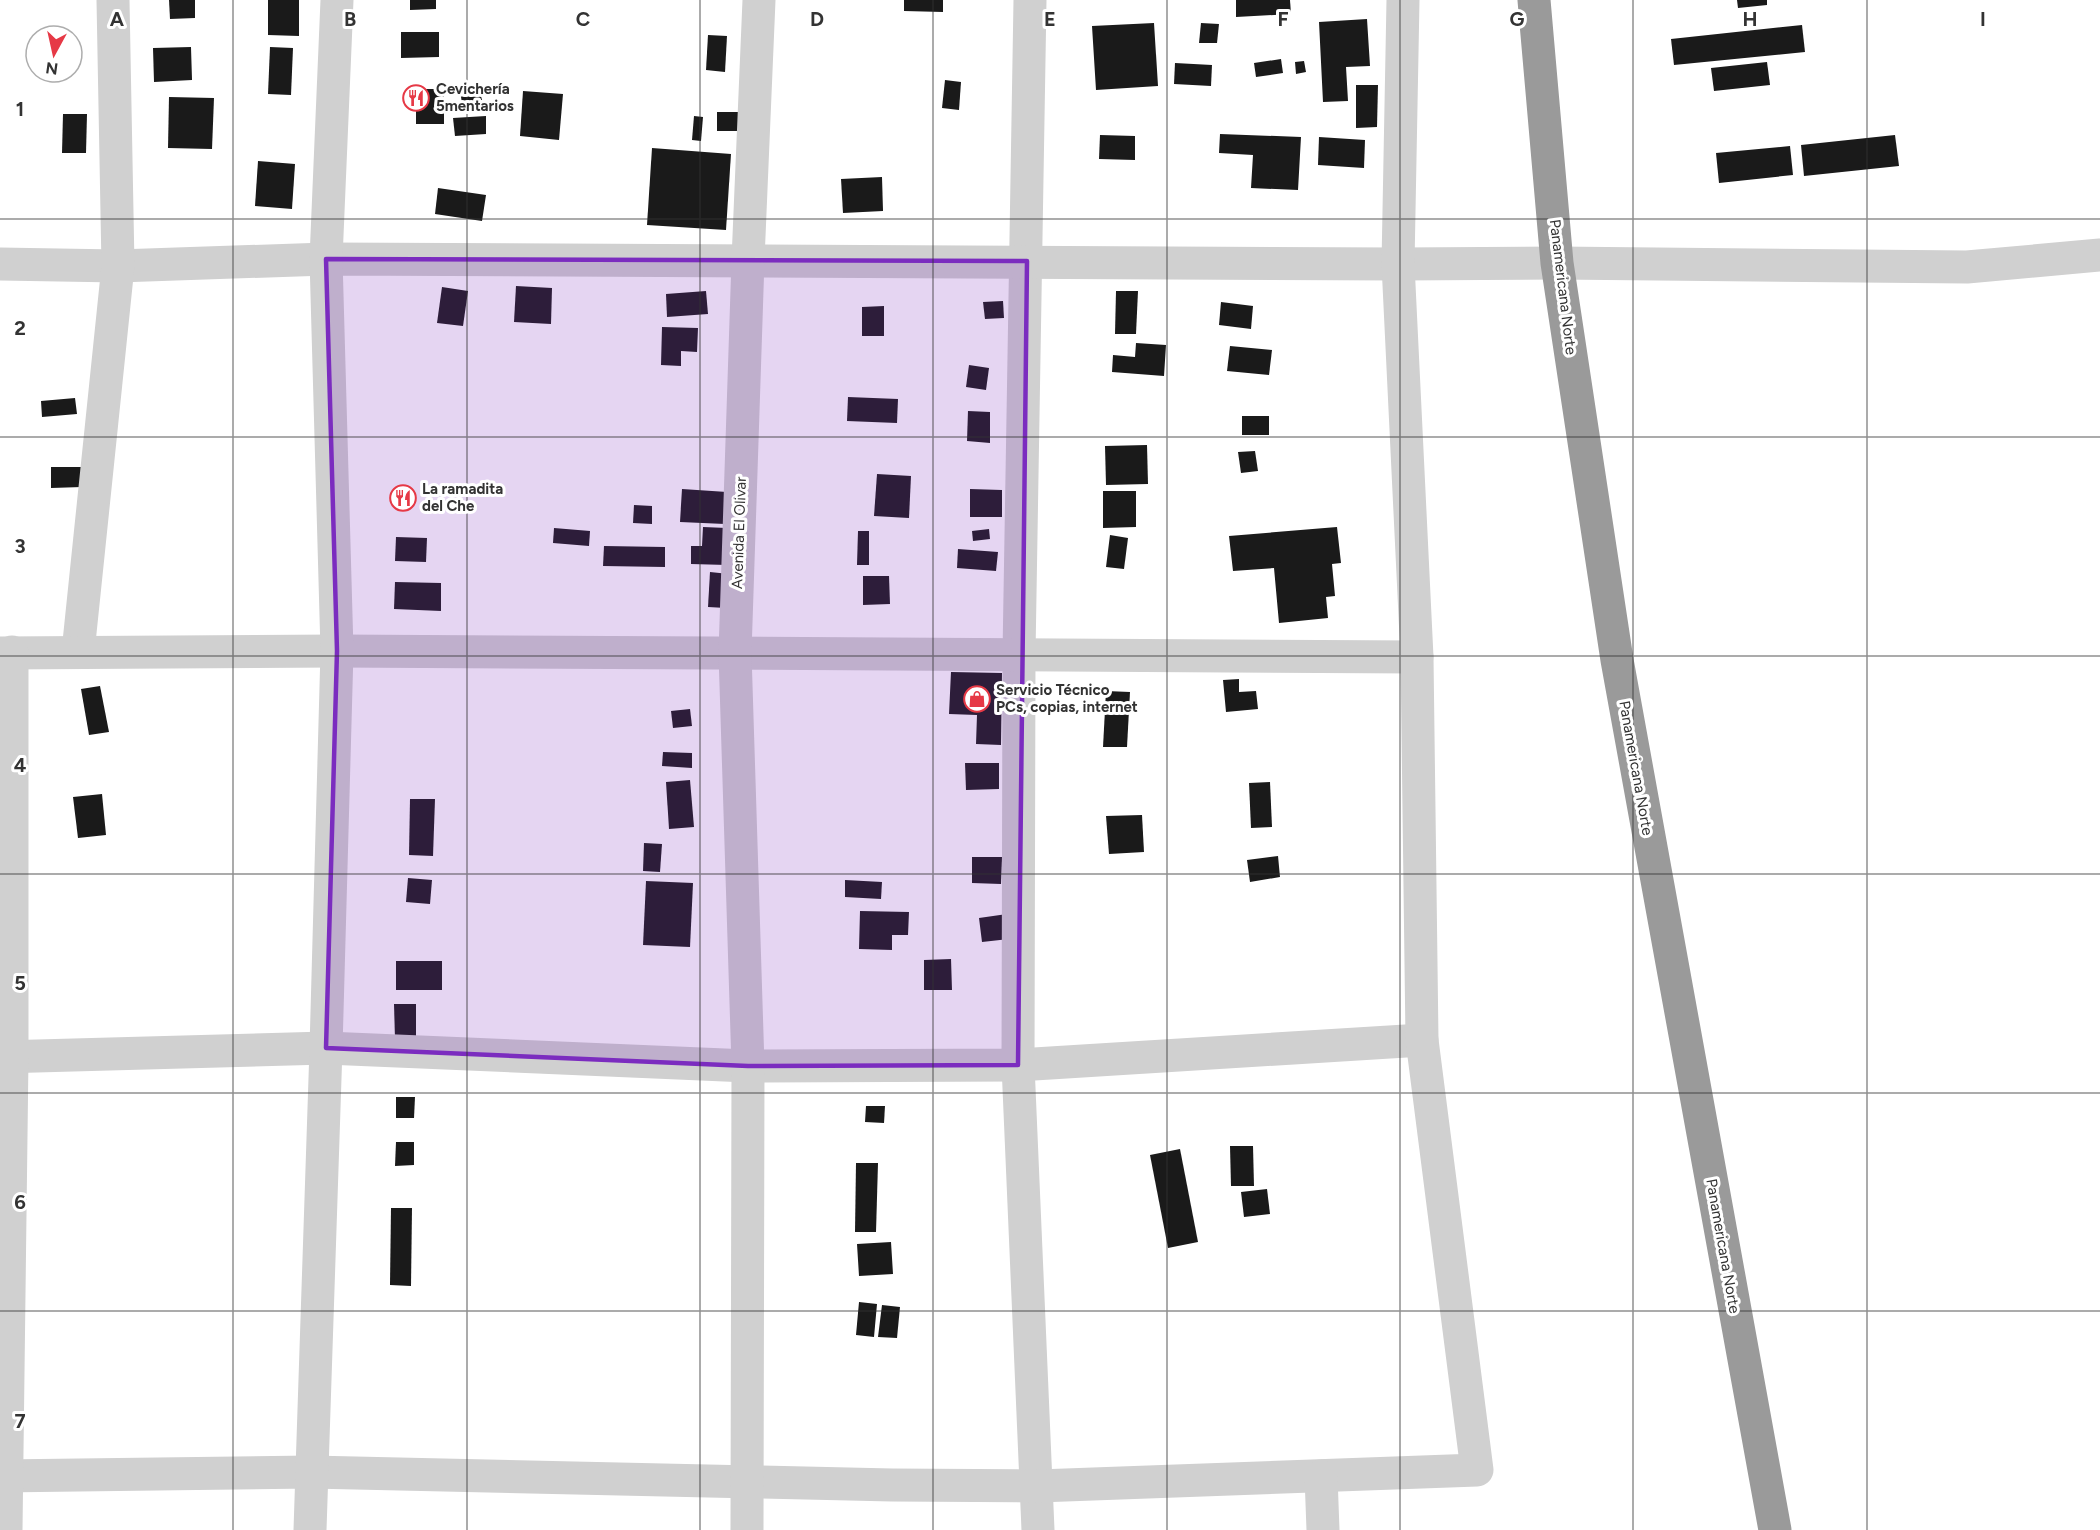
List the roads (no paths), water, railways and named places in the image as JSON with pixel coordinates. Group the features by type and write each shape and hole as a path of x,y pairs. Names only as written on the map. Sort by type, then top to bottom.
{"highway":[{"name":"Panamericana Norte","path":"1534,0 1557,262 1617,660 1775,1530"}],"street":[{"path":"78,652 118,266 113,0"},
{"path":"310,1530 337,651 326,259 337,0"},
{"name":"Avenida El Olivar","path":"747,1530 748,1066 735,653 759,0"},
{"path":"1030,0 1019,654 1018,1065 1038,1486 1038,1530"},
{"path":"3,1476 310,1472 1038,1486 1477,1470 1422,1040 1417,657 1398,264 1403,0"},
{"path":"0,264 118,266 326,259 1398,264 1557,262 1966,267 2100,255"},
{"path":"6,1530 3,1476 6,652 337,651 1417,657"},
{"path":"6,1057 326,1048 748,1066 1018,1065 1422,1040"},
{"path":"1321,1476 1323,1530"}],"place":[{"name":"Cevichería 5mentarios","path":"416,98"},
{"name":"La ramadita del Che","path":"403,498"},
{"name":"Servicio Técnico PCs, copias, internet","path":"977,699"}]}
